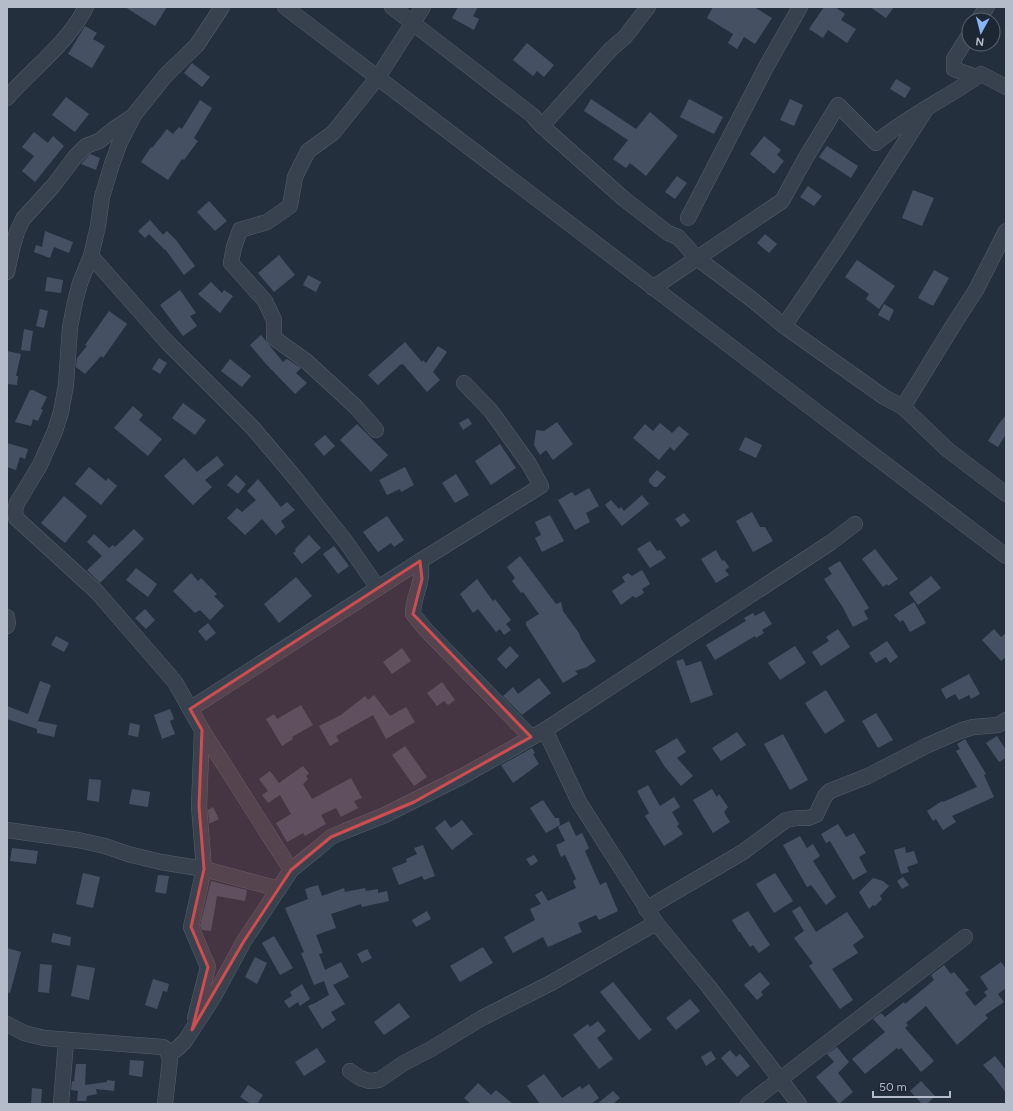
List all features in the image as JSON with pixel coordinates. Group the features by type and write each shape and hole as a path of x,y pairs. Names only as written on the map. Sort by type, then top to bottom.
{"street":[{"path":"7,98 21,81 61,43 73,28 86,7"},
{"path":"222,7 197,45 166,75 134,115 120,142 102,197 98,226 91,256 80,283 70,327 66,386 59,419 40,465 17,503 15,511 16,518 21,523 97,592 175,682 202,730 291,870"},
{"path":"285,7 1006,556"},
{"path":"392,7 532,115 542,126 624,199 668,233 678,237 697,258 784,326 884,397 903,407 948,450 1006,494"},
{"path":"376,430 356,407 306,361 274,338 274,320 265,301 231,262 240,230 267,222 290,206 295,177 308,151 333,133 378,78 423,7"},
{"path":"542,126 611,49 625,37 648,7"},
{"path":"688,218 766,67 800,7"},
{"path":"961,48 954,59 954,69 978,75 1006,87"},
{"path":"653,288 782,201 804,159 838,105 876,143 894,128 978,75"},
{"path":"978,75 1006,92"},
{"path":"784,326 841,242 927,108"},
{"path":"7,272 9,247 24,219 32,209 53,186 75,156 86,146 99,141 134,115"},
{"path":"99,141 120,142"},
{"path":"903,407 976,290 1006,231"},
{"path":"91,256 167,342 252,427 346,542 378,588"},
{"path":"190,709 420,561 541,486 529,464 491,411 464,384"},
{"path":"169,1054 185,1042 213,998 244,941 291,870 331,838 414,802 545,730 830,543 855,524"},
{"path":"420,561 422,579 413,604 413,614 426,630 531,737"},
{"path":"7,617 7,626"},
{"path":"646,909 743,852 786,820 808,818 816,815 825,796 830,791 868,776 926,746 960,731 973,727 998,726 1006,720"},
{"path":"192,1030 208,967 191,927 204,869 198,806 202,730"},
{"path":"545,730 579,802 646,909 799,1104"},
{"path":"7,830 78,840 105,846 128,854 161,862 204,869 279,889"},
{"path":"350,1071 360,1078 369,1081 379,1080 404,1063 431,1049 482,1018 551,983 656,923"},
{"path":"748,1104 965,937"},
{"path":"7,1024 24,1033 34,1036 66,1041 163,1047 167,1050 170,1060 165,1104"},
{"path":"61,1104 66,1041"}],"highlighted area":[{"path":"420,561 422,579 413,614 531,737 414,802 331,837 291,870 244,941 192,1030 208,967 191,927 204,869 199,806 202,730 190,709"}],"building":[{"path":"125,7 167,7 155,26"},
{"path":"458,7 478,7 473,16 479,19 474,30 452,18"},
{"path":"713,7 754,7 772,18 755,44 744,37 737,49 728,43 733,34 707,18"},
{"path":"824,7 835,7 845,14 841,20 856,29 847,43 828,30 823,38 809,29"},
{"path":"870,7 894,7 886,18"},
{"path":"85,26 97,33 93,39 105,46 92,68 68,54"},
{"path":"527,43 554,65 544,77 537,71 533,76 513,60"},
{"path":"192,63 210,77 202,87 184,73"},
{"path":"896,79 911,88 905,98 890,89"},
{"path":"66,97 89,114 75,132 52,115"},
{"path":"591,99 636,129 650,112 678,136 646,176 630,163 626,168 613,159 628,140 584,111"},
{"path":"689,99 723,117 714,134 680,117"},
{"path":"790,99 803,105 794,126 780,120"},
{"path":"200,100 212,108 194,138 198,141 184,160 182,159 168,180 141,162 151,147 152,148 167,129 173,134 179,127 182,129"},
{"path":"34,132 48,143 53,136 64,146 35,182 22,171 34,156 22,147"},
{"path":"764,136 781,150 777,155 784,161 774,174 750,154"},
{"path":"827,146 858,166 851,178 819,157"},
{"path":"90,154 100,158 96,170 81,164"},
{"path":"677,176 687,183 675,199 665,192"},
{"path":"808,186 822,196 814,206 800,197"},
{"path":"913,190 934,198 922,226 902,218"},
{"path":"209,201 227,221 215,231 197,212"},
{"path":"150,220 163,235 167,231 176,240 195,266 184,275 165,249 149,234 145,238 138,231"},
{"path":"45,231 73,242 69,253 54,247 50,258 34,252 36,245 42,247"},
{"path":"765,234 777,244 769,253 757,243"},
{"path":"279,255 295,275 274,292 258,273"},
{"path":"857,260 895,286 879,309 866,299 869,294 845,277"},
{"path":"934,270 949,278 933,306 918,298"},
{"path":"308,275 321,282 316,292 303,285"},
{"path":"47,277 63,280 61,293 45,291"},
{"path":"211,282 222,293 224,290 233,296 220,313 198,294"},
{"path":"180,290 196,313 190,316 197,326 183,336 160,305"},
{"path":"884,304 894,310 889,321 878,315"},
{"path":"40,309 48,311 44,328 36,326"},
{"path":"109,311 127,324 103,358 101,356 85,374 76,367 77,358 87,346 85,345"},
{"path":"24,329 33,331 30,351 21,350"},
{"path":"261,335 283,362 287,359 301,368 296,373 307,383 295,394 250,345"},
{"path":"405,342 422,362 423,360 426,363 438,346 447,352 433,372 440,380 427,392 403,364 401,364 378,385 368,375"},
{"path":"7,351 21,354 16,376 18,376 17,385 7,384"},
{"path":"159,358 167,363 160,374 152,369"},
{"path":"230,359 251,376 242,387 221,371"},
{"path":"30,390 47,397 41,409 43,410 38,421 33,419 31,426 15,422"},
{"path":"183,403 206,420 195,435 172,418"},
{"path":"133,406 143,415 139,420 162,439 148,456 114,428"},
{"path":"1006,415 1006,434 998,447 988,441"},
{"path":"468,418 472,424 463,430 459,423"},
{"path":"557,422 573,444 553,460 546,450 540,455 534,445 536,430 544,431"},
{"path":"660,423 672,433 679,426 689,434 674,451 670,447 659,460 633,438 645,424 653,431"},
{"path":"357,424 388,455 371,472 340,440"},
{"path":"325,435 335,446 324,456 314,444"},
{"path":"745,437 762,445 756,458 739,450"},
{"path":"7,443 28,449 25,459 20,457 16,470 7,467"},
{"path":"500,444 516,468 491,485 475,461"},
{"path":"217,456 224,465 205,480 212,487 193,505 164,476 184,458 197,472"},
{"path":"89,467 106,481 108,478 117,486 101,505 75,484"},
{"path":"405,467 414,485 401,492 400,489 387,495 379,480"},
{"path":"657,470 666,477 657,487 654,487 649,482 649,479"},
{"path":"456,474 469,495 455,503 442,483"},
{"path":"236,475 246,484 238,494 227,485"},
{"path":"258,479 281,507 287,502 295,510 281,521 285,527 276,535 262,519 245,535 227,518 237,508 242,512 256,500 247,491"},
{"path":"589,488 599,506 586,513 590,522 575,530 558,500 572,492 575,496"},
{"path":"642,495 649,504 622,526 605,505 611,500 619,509 621,507 624,511"},
{"path":"64,496 87,516 65,543 41,523"},
{"path":"752,512 760,527 765,527 773,541 753,552 736,521"},
{"path":"684,513 690,521 681,527 675,519"},
{"path":"550,515 564,541 542,552 535,538 541,535 535,522"},
{"path":"387,516 404,540 394,547 391,543 378,552 363,532"},
{"path":"134,529 144,539 100,583 87,570 102,556 87,542 94,534 109,548 113,545 115,547"},
{"path":"309,535 321,548 302,564 293,553"},
{"path":"650,541 657,551 660,550 666,558 650,568 637,549"},
{"path":"334,546 349,566 338,574 323,554"},
{"path":"875,549 898,579 888,586 887,584 883,587 862,559"},
{"path":"716,550 722,561 724,560 729,567 725,570 729,575 716,583 701,559"},
{"path":"520,556 556,604 561,602 563,611 579,633 581,639 596,661 587,667 575,671 578,674 563,683 526,625 526,622 539,614 523,592 521,593 512,581 515,578 507,567"},
{"path":"840,561 869,608 864,611 868,619 853,627 842,606 824,579 832,574 828,568"},
{"path":"136,568 157,584 148,597 126,580"},
{"path":"642,570 650,584 642,589 644,593 636,598 633,596 621,605 612,591 625,582 622,577 628,573 632,576"},
{"path":"191,573 198,581 201,578 217,594 214,596 224,606 210,620 200,610 195,613 173,591"},
{"path":"931,576 941,588 918,605 909,593"},
{"path":"296,577 312,596 279,623 264,604"},
{"path":"477,579 493,601 495,599 511,620 506,624 511,630 504,635 500,629 496,632 478,609 473,613 460,594"},
{"path":"914,602 926,623 910,632 903,620 900,622 894,615"},
{"path":"145,609 155,620 146,629 135,618"},
{"path":"764,611 772,624 762,630 764,633 756,638 755,636 715,660 706,645 746,621 744,618 753,613 755,616"},
{"path":"208,623 216,633 206,641 198,631"},
{"path":"838,629 850,647 821,666 812,652 829,641 826,637"},
{"path":"994,629 1001,637 1006,633 1006,657 1001,661 982,640"},
{"path":"56,636 69,643 64,652 51,645"},
{"path":"887,641 898,657 890,663 886,657 876,663 869,653"},
{"path":"510,646 519,656 506,669 497,659"},
{"path":"795,646 806,663 780,680 768,663"},
{"path":"402,648 411,661 392,674 383,662"},
{"path":"683,659 686,666 701,661 713,695 691,703 676,661"},
{"path":"969,674 980,694 971,699 969,695 959,700 955,694 946,699 941,689"},
{"path":"539,678 551,693 522,715 503,696 513,687 518,694"},
{"path":"40,681 51,685 38,721 57,725 54,737 37,733 37,729 7,719 7,706 28,714"},
{"path":"442,682 455,700 448,705 444,701 437,706 427,693"},
{"path":"826,690 845,721 825,734 805,703"},
{"path":"374,695 390,716 406,707 415,722 386,739 373,715 336,736 339,741 330,746 319,726 341,715 365,696 368,700"},
{"path":"301,705 313,725 292,737 293,739 282,746 266,719 274,714 277,719"},
{"path":"170,709 174,719 170,721 175,734 162,739 154,715"},
{"path":"876,713 893,740 878,748 862,721"},
{"path":"130,723 140,725 138,737 128,735"},
{"path":"737,732 746,745 721,761 712,748"},
{"path":"783,734 808,780 790,790 764,744"},
{"path":"997,736 1006,750 1006,758 999,762 986,743"},
{"path":"677,738 686,752 677,758 693,776 681,786 665,767 655,751"},
{"path":"965,739 986,774 984,775 994,797 952,816 956,822 943,830 936,819 933,821 927,811 942,801 943,802 977,787 956,751 960,749 957,744"},
{"path":"405,746 427,777 414,786 392,755"},
{"path":"532,748 535,753 533,754 539,764 513,783 501,765"},
{"path":"303,766 309,773 306,776 308,779 303,784 312,799 351,778 362,798 354,801 358,808 341,817 336,808 321,815 326,824 305,836 303,833 287,842 276,823 291,814 280,795 268,803 262,795 268,791 259,779 270,771 279,783"},
{"path":"89,779 101,780 99,802 87,800"},
{"path":"648,785 660,806 674,797 680,807 672,812 679,824 677,826 683,834 664,846 645,816 649,813 637,791"},
{"path":"132,789 150,792 148,807 129,804"},
{"path":"712,789 717,797 719,794 728,807 724,812 730,822 713,833 693,800"},
{"path":"543,800 555,818 559,818 560,825 546,833 530,808"},
{"path":"213,807 219,819 209,823 208,810"},
{"path":"445,820 451,828 462,820 473,834 452,850 435,828"},
{"path":"569,821 576,836 582,833 589,848 585,851 600,885 606,882 618,911 599,920 596,915 578,923 582,932 548,947 543,937 513,953 504,937 535,920 530,909 541,904 535,895 542,891 548,901 576,888 573,881 576,879 565,855 561,857 556,845 565,841 558,827"},
{"path":"838,824 846,837 854,833 866,853 859,857 867,872 853,880 830,841 826,843 821,834"},
{"path":"800,836 807,848 813,844 820,856 813,861 836,897 826,905 811,885 807,887 783,845"},
{"path":"423,845 435,876 424,880 422,876 399,885 392,868 407,862 406,859 417,854 414,848"},
{"path":"905,847 906,853 914,851 918,863 907,867 909,872 901,874 894,850"},
{"path":"12,848 38,851 36,864 10,861"},
{"path":"534,855 538,861 531,866 526,859"},
{"path":"83,873 100,877 93,908 76,904"},
{"path":"775,873 793,901 774,913 756,884"},
{"path":"158,875 169,876 166,894 155,892"},
{"path":"903,877 909,885 902,889 897,881"},
{"path":"873,878 883,881 889,886 880,896 882,899 875,906 873,905 869,909 859,892"},
{"path":"211,881 247,890 245,901 217,896 211,931 202,930 200,926"},
{"path":"318,885 322,896 344,888 345,892 365,888 366,891 378,889 378,893 387,891 389,901 362,907 361,904 331,914 336,928 316,935 323,953 319,954 325,970 341,962 349,977 333,985 345,1004 331,1012 336,1020 322,1029 308,1006 329,995 324,981 314,985 301,953 304,952 285,908 308,899 305,889"},
{"path":"800,906 816,932 847,912 864,937 853,945 858,953 832,969 853,1000 840,1009 809,966 813,963 794,938 804,931 792,911"},
{"path":"427,911 431,919 416,927 412,920"},
{"path":"748,911 770,945 759,953 753,945 750,947 732,920"},
{"path":"53,933 71,937 70,946 51,942"},
{"path":"274,936 293,968 280,975 262,943"},
{"path":"483,947 493,963 460,982 450,966"},
{"path":"7,948 21,952 10,993 7,992"},
{"path":"367,949 372,958 362,963 357,954"},
{"path":"255,957 267,963 257,984 245,977"},
{"path":"1001,962 1006,969 1006,988 998,994 1004,1002 985,1015 988,1018 957,1045 926,1006 906,1023 908,1025 905,1028 934,1061 921,1072 901,1048 899,1050 897,1048 865,1074 852,1059 885,1032 873,1019 881,1013 885,1017 904,1002 905,1004 934,980 931,975 944,965 951,974 954,972 969,990 965,993 975,1006 987,996 984,992 988,989 980,977"},
{"path":"40,964 52,965 49,993 38,992"},
{"path":"77,965 95,968 89,1000 71,996"},
{"path":"760,972 770,984 761,992 763,995 757,1000 744,985"},
{"path":"153,979 169,984 167,992 163,991 157,1009 145,1005"},
{"path":"613,982 652,1030 639,1040 600,992"},
{"path":"302,984 310,999 300,1006 298,1002 289,1008 284,1001 292,996 290,992"},
{"path":"690,999 700,1011 676,1030 666,1018"},
{"path":"399,1003 410,1017 384,1035 374,1022"},
{"path":"598,1021 606,1031 597,1038 613,1059 599,1069 573,1035 588,1024 590,1027"},
{"path":"837,1047 849,1062 838,1073 853,1092 839,1104 816,1077 834,1062 827,1054"},
{"path":"317,1048 326,1062 304,1076 295,1062"},
{"path":"730,1050 736,1057 740,1054 750,1066 737,1077 721,1058"},
{"path":"711,1051 716,1059 706,1066 701,1057"},
{"path":"995,1056 1006,1070 1006,1093 983,1065"},
{"path":"130,1060 144,1061 142,1077 129,1075"},
{"path":"76,1064 86,1064 85,1085 107,1082 107,1080 115,1081 114,1091 96,1089 97,1094 87,1096 86,1101 77,1101 78,1091 71,1090 72,1081 74,1082"},
{"path":"544,1074 562,1098 580,1086 582,1089 589,1084 599,1098 591,1104 540,1104 527,1086"},
{"path":"921,1081 935,1096 927,1104 922,1104 910,1091"},
{"path":"478,1083 491,1095 496,1090 513,1104 471,1104 464,1098"},
{"path":"248,1085 263,1095 257,1104 251,1104 240,1097"},
{"path":"32,1088 42,1089 41,1104 31,1104"},
{"path":"613,1091 620,1098 613,1104 597,1104"}]}
